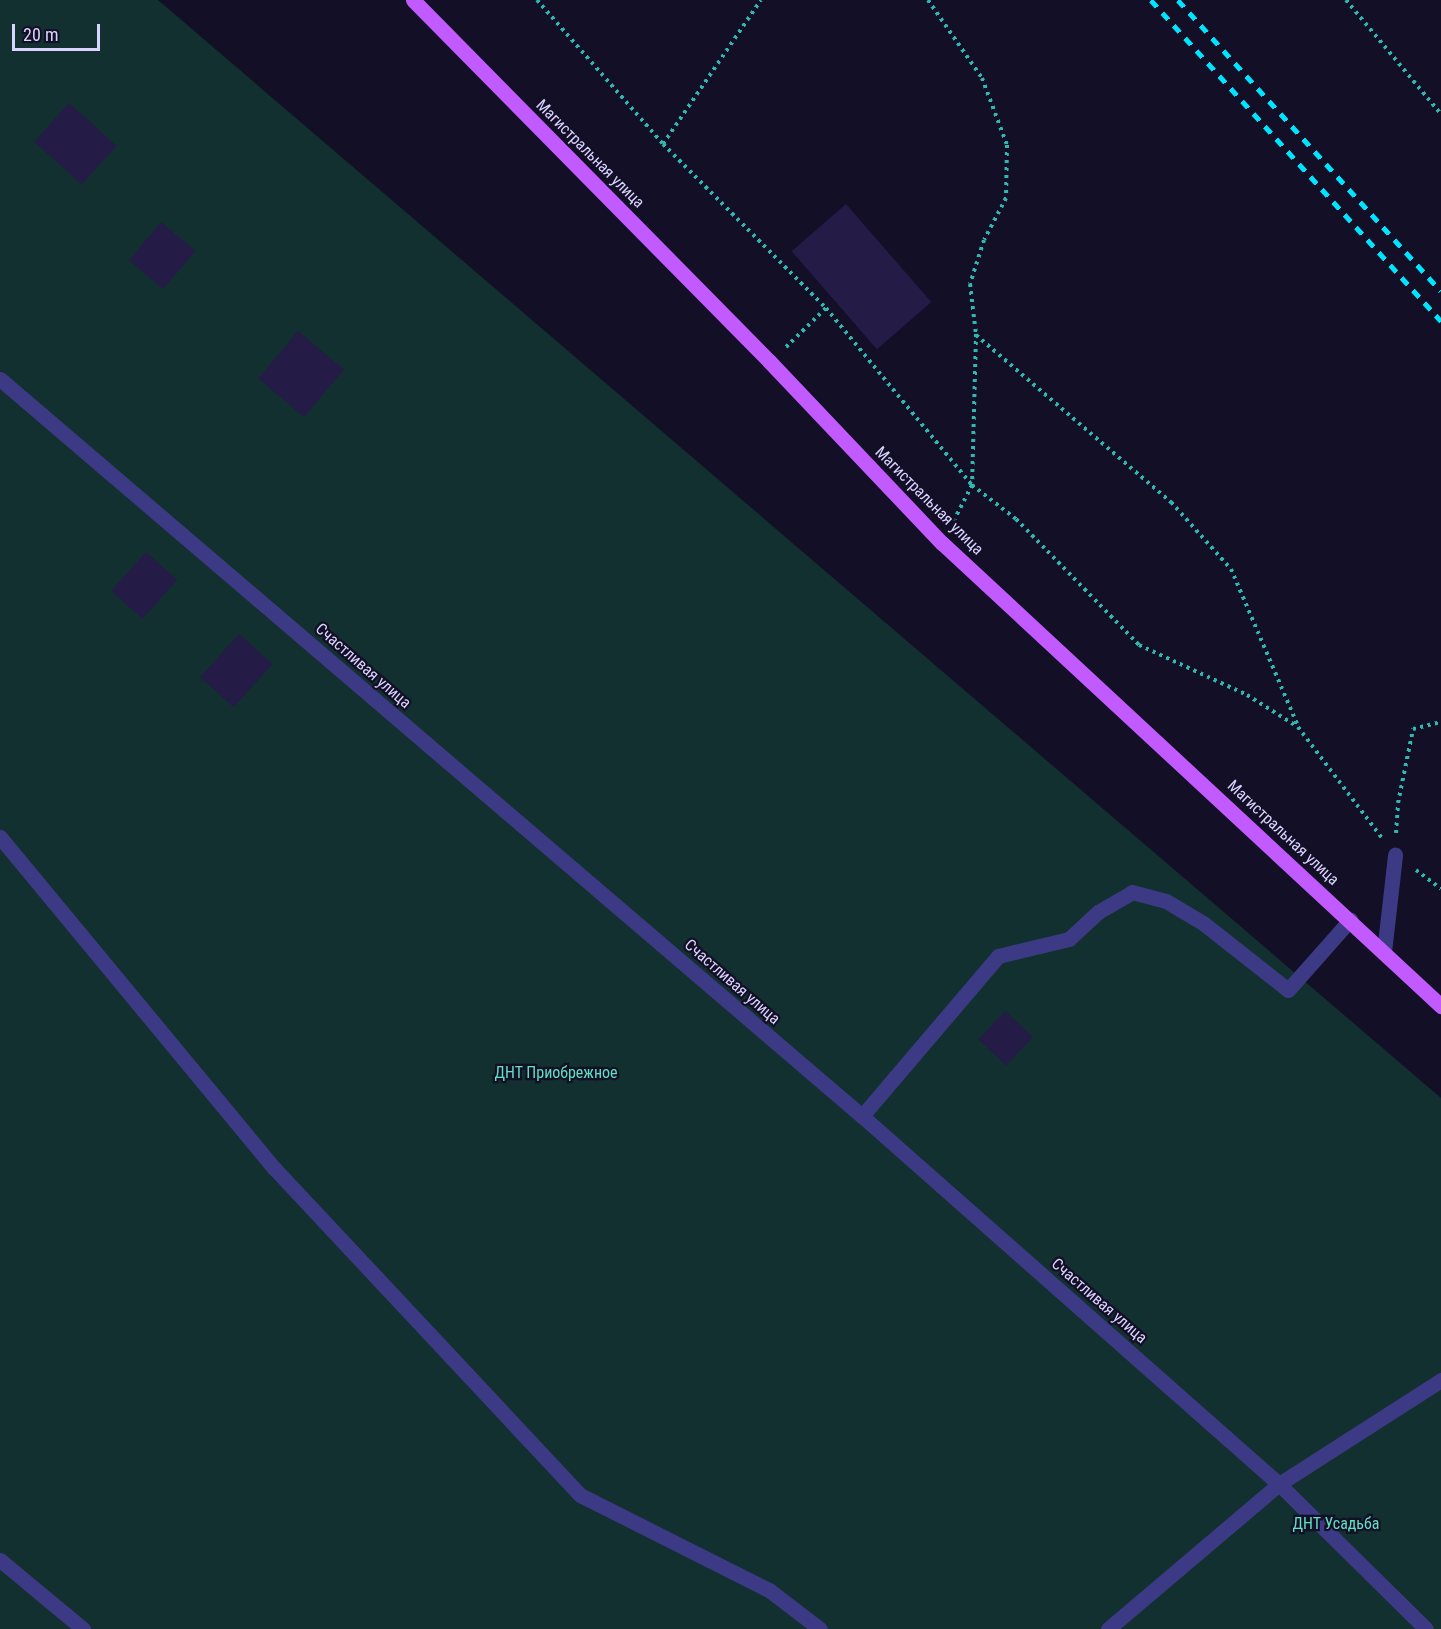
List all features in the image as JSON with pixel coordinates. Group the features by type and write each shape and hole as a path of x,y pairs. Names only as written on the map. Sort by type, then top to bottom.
{"main road":[{"name":"Магистральная улица","path":"413,0 769,361 942,543 1441,1006"}],"street":[{"name":"Счастливая улица","path":"0,379 862,1116 1279,1484 1426,1629"},
{"path":"0,837 275,1169 580,1495 769,1590 820,1629"},
{"path":"1384,951 1395,855"},
{"path":"862,1116 998,956 1069,939 1098,912 1132,892 1166,902 1203,923 1288,990 1350,920"},
{"path":"1108,1629 1279,1484 1441,1380"},
{"path":"0,1560 82,1629"}],"path":[{"path":"537,0 663,144 826,308 972,485 1016,519 1140,645 1247,695 1298,727"},
{"path":"663,144 761,0"},
{"path":"928,0 982,78 1007,145 1006,198 984,240 970,284 976,334 972,485 942,543"},
{"path":"1346,0 1441,114"},
{"path":"769,361 826,308"},
{"path":"976,334 1171,502 1231,569 1298,727 1395,855 1441,889"},
{"path":"1395,855 1398,802 1413,729 1441,722"}],"green space":[{"name":"ДНТ Приобрежное","path":"0,0 158,0 1441,1098 1441,1629 0,1629"}],"building":[{"path":"69,103 117,146 82,184 34,142"},
{"path":"846,204 931,302 877,349 792,251"},
{"path":"161,222 195,251 163,289 129,260"},
{"path":"298,331 344,370 304,417 258,378"},
{"path":"146,552 177,580 142,619 111,591"},
{"path":"239,634 272,664 234,707 200,677"},
{"path":"1005,1011 1033,1037 1006,1065 978,1040"}],"railway":[{"path":"1151,0 1441,321"},
{"path":"1178,0 1441,291"}],"park label":[{"name":"ДНТ Усадьба","path":"1336,1524"}]}
